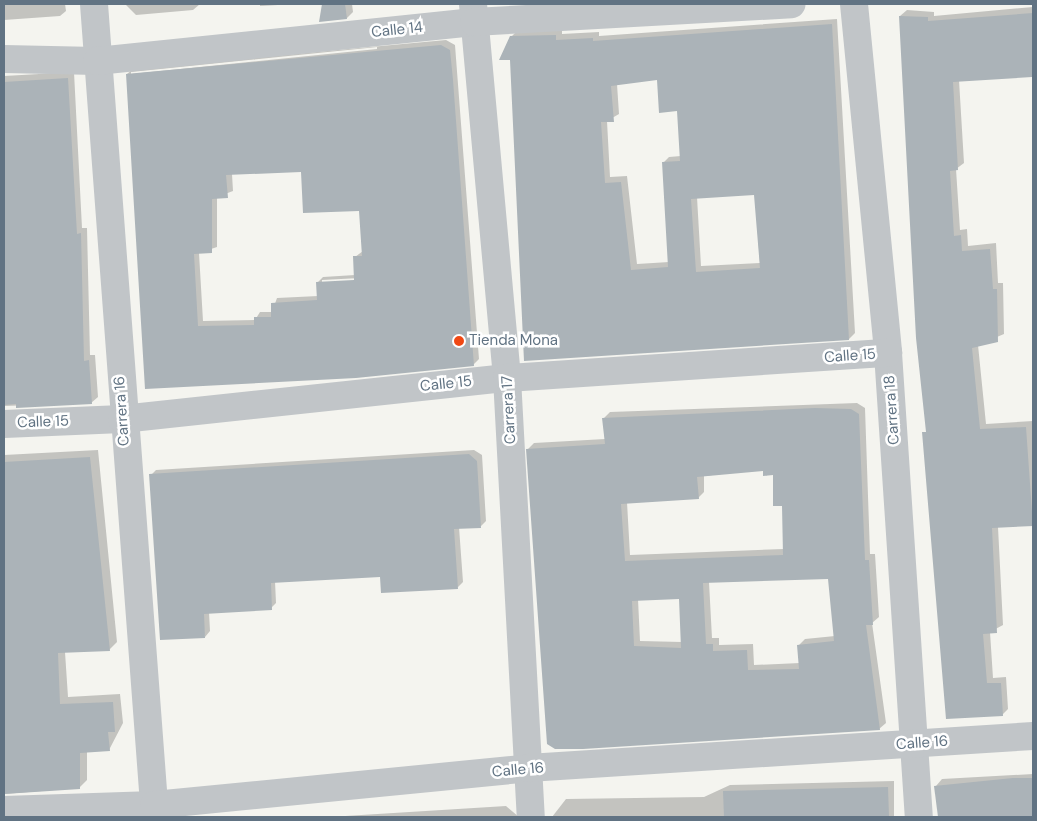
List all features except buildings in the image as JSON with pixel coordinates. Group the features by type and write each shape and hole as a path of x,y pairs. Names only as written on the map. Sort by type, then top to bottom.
{"street":[{"name":"Carrera 16","path":"94,4 122,419 154,811"},
{"name":"Calle 14","path":"4,59 97,61 474,13 791,4"},
{"name":"Carrera 18","path":"854,4 888,354 920,817"},
{"name":"Carrera 17","path":"474,13 507,378 531,817"},
{"name":"Calle 15","path":"4,424 122,419 507,378 888,354"},
{"name":"Calle 16","path":"4,810 154,811 528,768 1033,736"}],"place":[{"name":"Tienda Mona","path":"459,341"}]}
